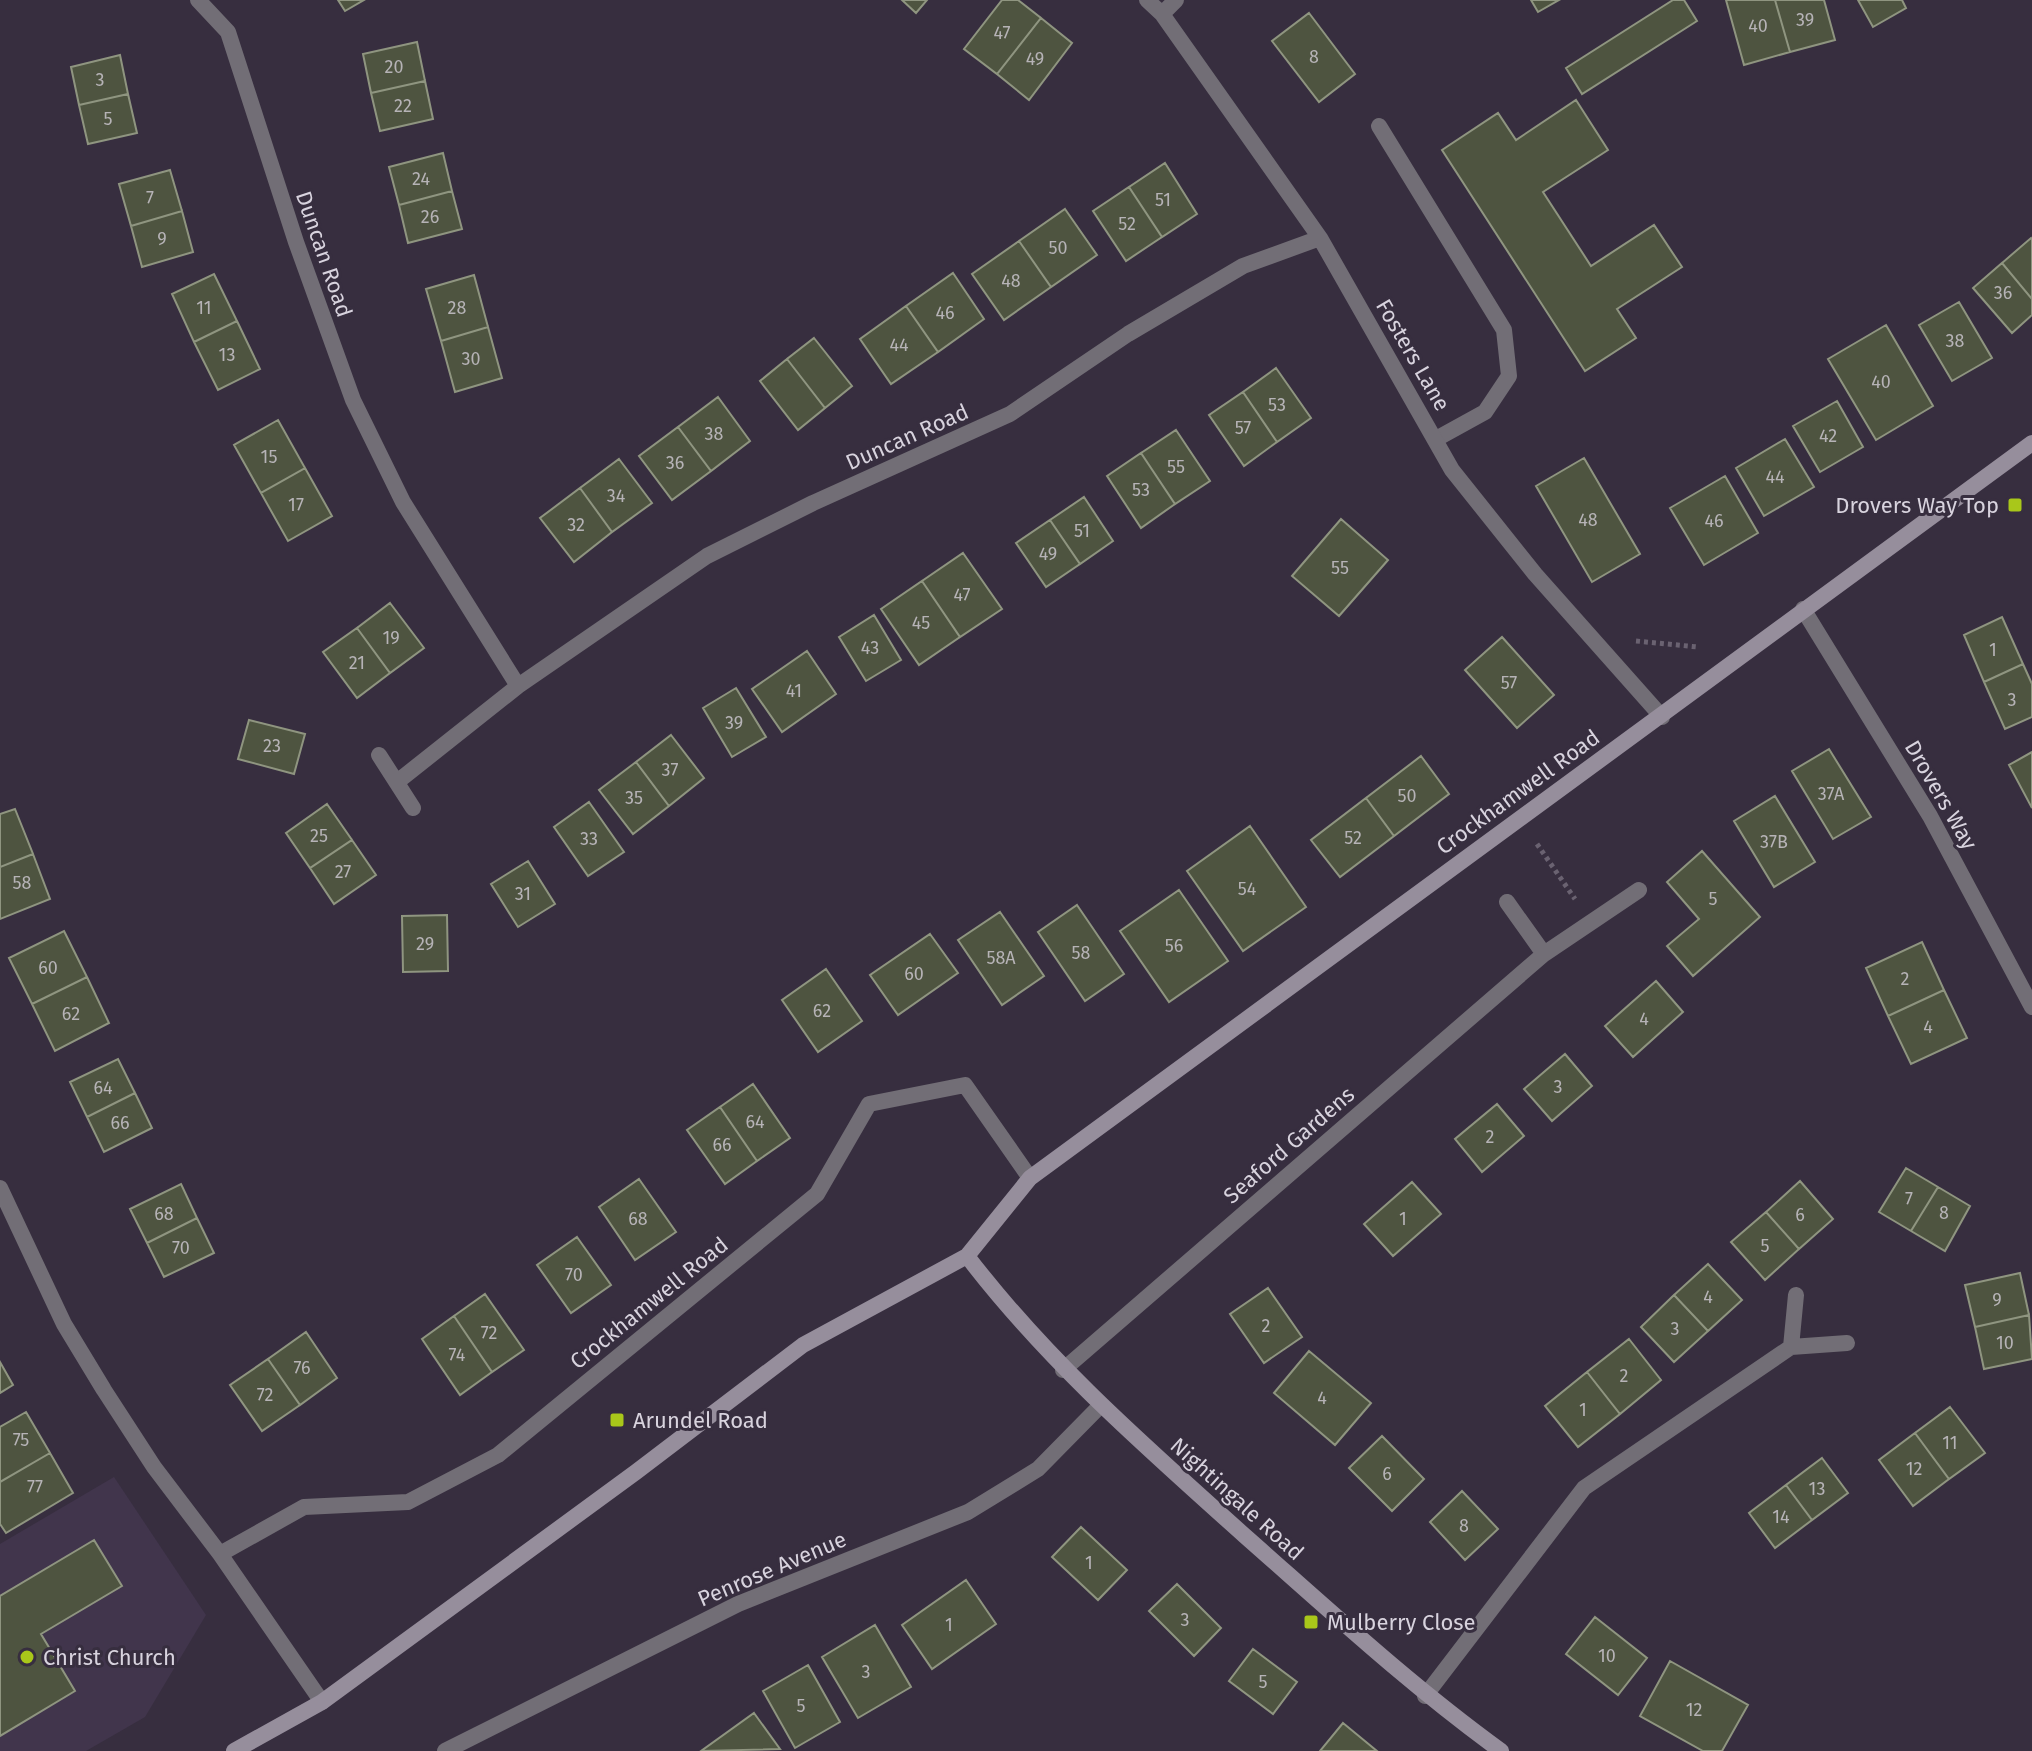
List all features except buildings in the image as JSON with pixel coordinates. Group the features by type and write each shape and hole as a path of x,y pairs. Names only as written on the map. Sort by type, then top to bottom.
{"street":[{"name":"Duncan Road","path":"198,0 228,32 296,242 353,400 403,502 518,686"},
{"name":"Fosters Lane","path":"1147,0 1162,14 1320,238 1452,470 1535,574 1662,717"},
{"path":"1162,14 1176,0"},
{"path":"1379,126 1504,330 1509,376 1485,412 1436,439"},
{"name":"Duncan Road","path":"397,782 518,686 707,556 813,503 1010,414 1128,334 1243,266 1320,238"},
{"name":"Crockhamwell Road","path":"234,1751 322,1702 636,1472 803,1345 967,1256 1030,1178 1518,817 1662,717 1803,609 2032,443"},
{"name":"Drovers Way","path":"1803,609 1930,816 2032,1007"},
{"path":"379,755 413,808"},
{"name":"Seaford Gardens","path":"1063,1370 1544,954 1639,890"},
{"path":"1507,902 1544,954"},
{"name":"Crockhamwell Road","path":"220,1554 304,1507 408,1502 498,1455 817,1194 869,1104 965,1085 1030,1178"},
{"path":"0,1188 64,1324 154,1467 220,1554 322,1702"},
{"name":"Nightingale Road","path":"967,1256 1063,1370 1100,1406 1425,1696 1501,1751"},
{"path":"1791,1347 1796,1295"},
{"path":"1425,1696 1584,1488 1791,1347 1847,1343"},
{"name":"Penrose Avenue","path":"445,1751 738,1604 968,1512 1038,1469 1100,1406"}],"path":[{"path":"1592,637 1748,651"},
{"path":"1518,817 1591,921"}],"shaded area":[{"path":"114,1477 206,1615 145,1717 86,1751 0,1751 0,1544"}],"place":[{"name":"Drovers Way Top","path":"2015,505"},
{"name":"Arundel Road","path":"617,1420"},
{"name":"Mulberry Close","path":"1311,1622"},
{"name":"Christ Church","path":"27,1657"}]}
